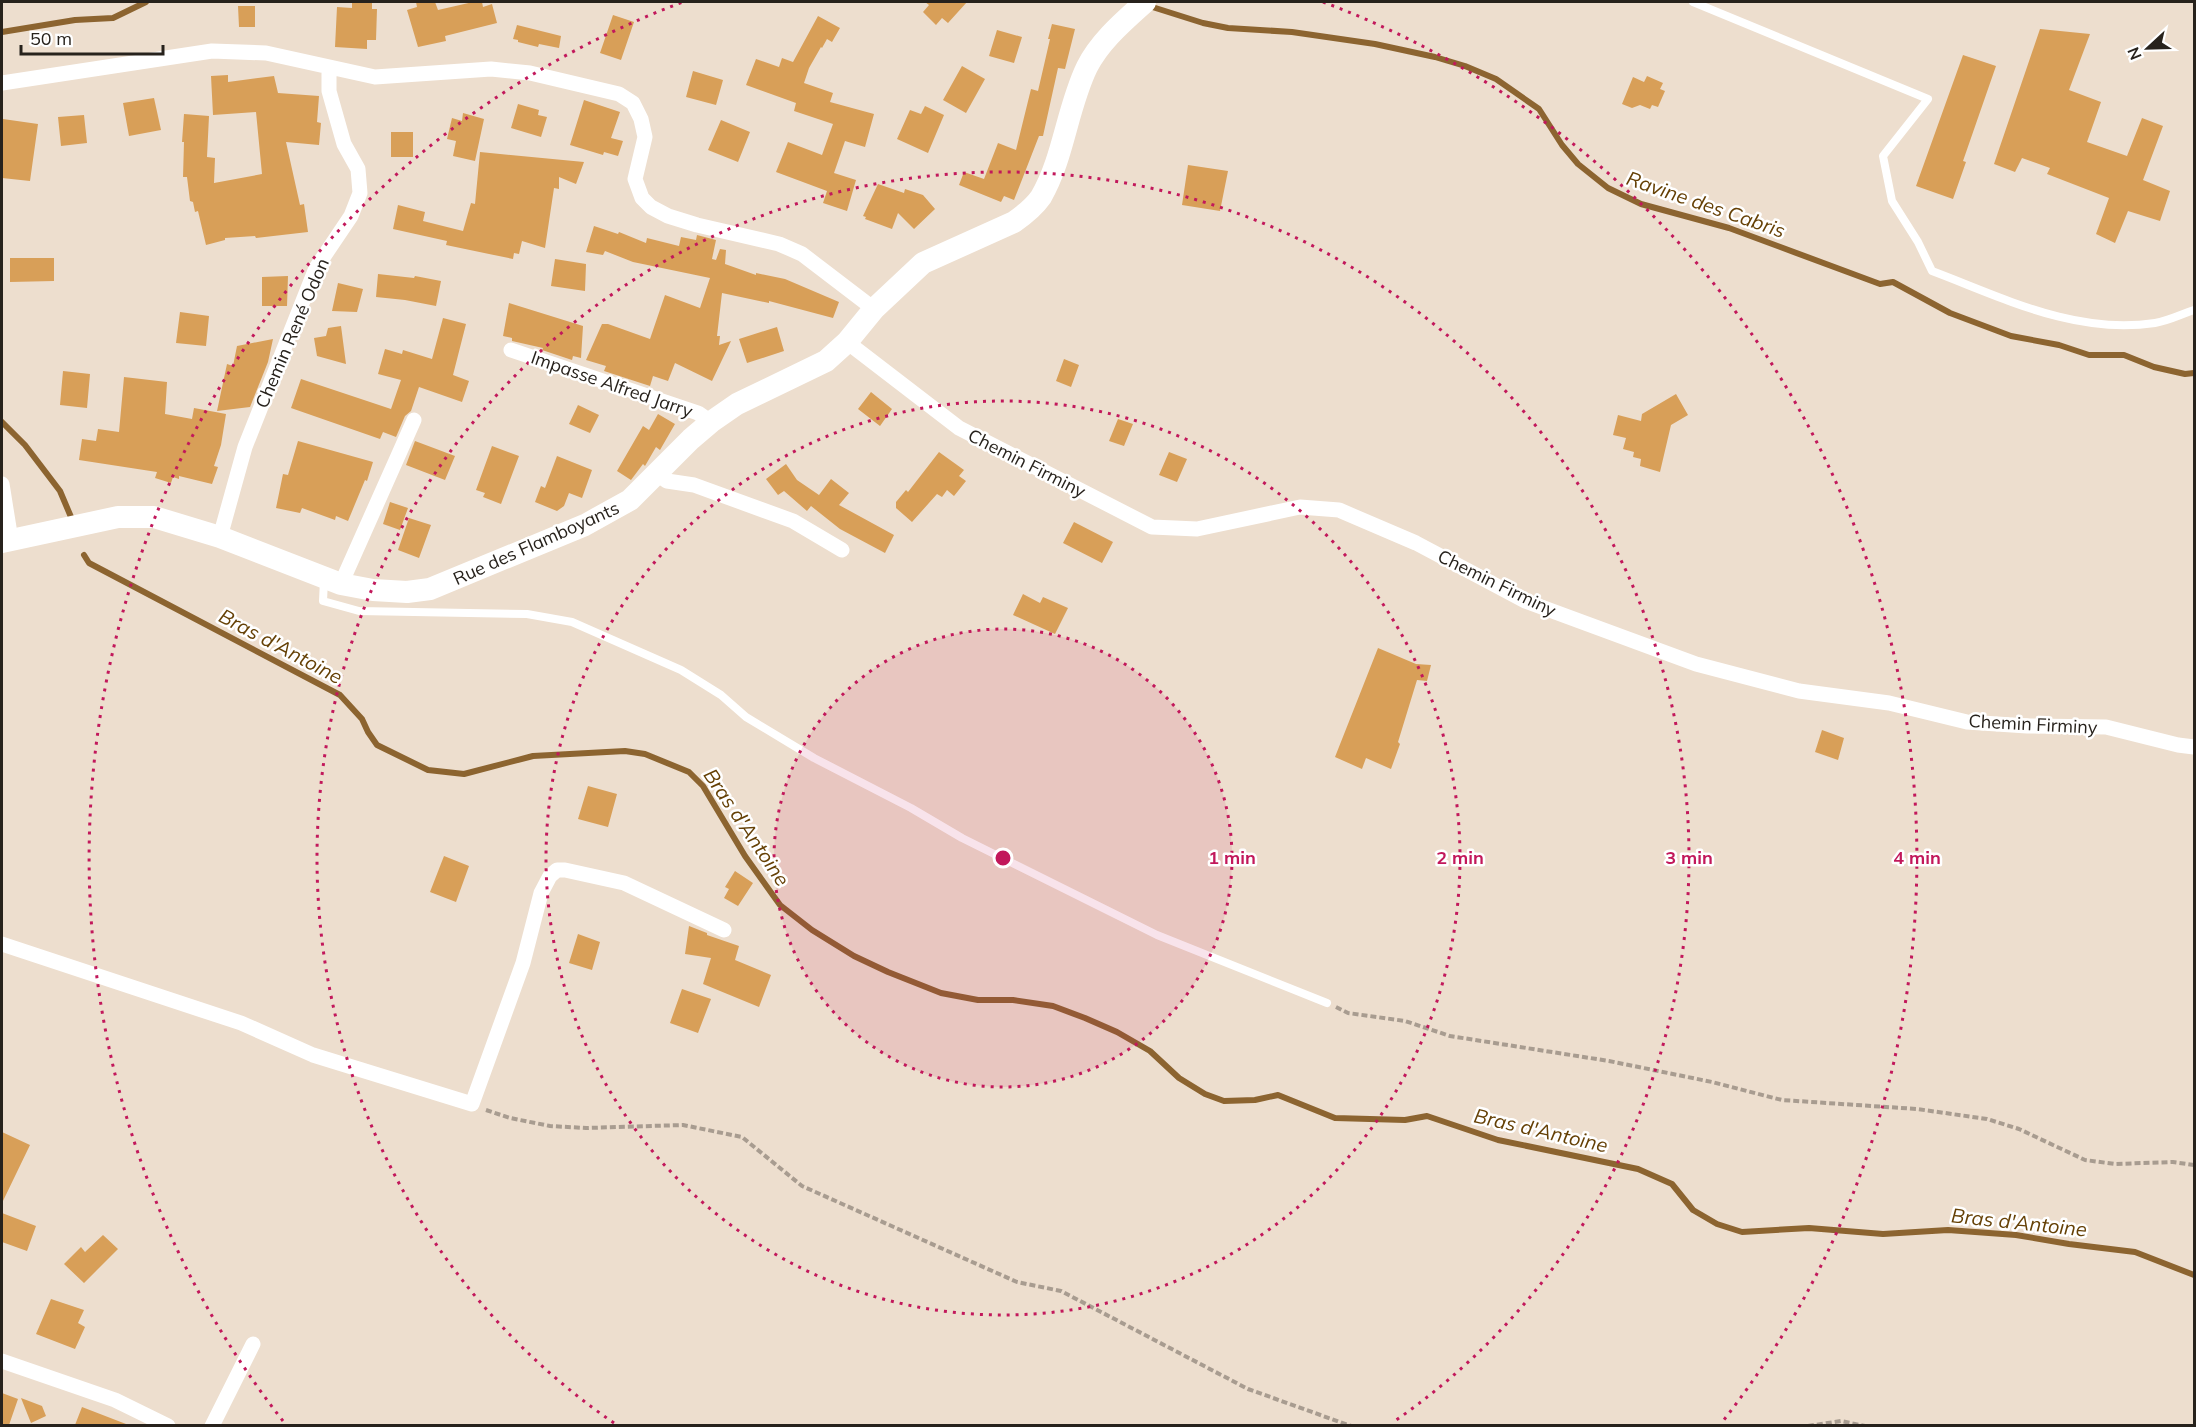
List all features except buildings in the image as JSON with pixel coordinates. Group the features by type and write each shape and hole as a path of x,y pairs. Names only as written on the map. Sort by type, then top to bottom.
{"main road":[{"name":"Rue des Flamboyants","path":"6,541 118,517 154,517 220,537 333,581 373,590 407,592 430,589 585,525 630,500 691,439 737,404 826,362 847,342 874,309 923,263 1014,222 1027,213 1040,199 1050,176 1075,94 1088,64 1105,40 1138,8"}],"street":[{"path":"2,83 212,51 266,53 375,77 491,69 530,73 619,94 633,103 641,119 645,137 635,179 642,198 651,207 668,216 778,244 802,254 874,309"},
{"name":"Chemin René Odon","path":"220,537 245,447 316,268 351,216 360,193 358,169 344,144 329,91 329,67"},
{"name":"Chemin Firminy","path":"847,342 959,428 1152,526 1197,529 1300,507 1339,510 1416,543 1525,601 1696,664 1799,691 1889,703 1967,722 2027,726 2106,727 2194,747"},
{"name":"Impasse Alfred Jarry","path":"511,350 698,413 711,422"},
{"path":"333,581 414,420"},
{"path":"657,474 667,481 694,485 794,521 842,550"},
{"path":"2,484 6,541"},
{"path":"2,944 241,1023 313,1054 472,1104 523,963 541,893 550,876 557,870 624,883 724,930"},
{"path":"212,1425 253,1344"},
{"path":"2,1361 115,1400 168,1425"}],"lane":[{"path":"1693,2 1928,99 1883,156 1892,201 1918,242 1932,271 2059,318 2104,326 2156,323 2194,310"},
{"path":"333,581 323,601 359,611 527,614 572,622 681,670 721,695 746,717 814,758 911,808 962,838 1157,935 1328,1003"}],"path":[{"path":"1328,1003 1348,1013 1405,1021 1450,1036 1609,1061 1712,1082 1782,1100 1917,1109 1987,1119 2019,1129 2085,1160 2115,1164 2173,1162 2194,1166"},
{"path":"472,1104 510,1118 550,1126 586,1128 683,1125 742,1137 802,1186 1017,1282 1061,1291 1248,1389 1352,1425"},
{"path":"1808,1425 1840,1421 1865,1425"}],"waterway":[{"name":"Ravine des Cabris","path":"2,32 75,20 113,18 146,2"},
{"name":"Ravine des Cabris","path":"1146,5 1203,23 1228,28 1292,32 1375,44 1465,66 1496,79 1539,109 1562,145 1578,164 1608,188 1641,204 1729,228 1880,284 1893,282 1950,313 2011,336 2059,345 2089,355 2124,355 2154,367 2185,374 2194,373"},
{"name":"Bras d'Antoine","path":"2,422 25,445 60,491 71,517"},
{"name":"Bras d'Antoine","path":"84,555 89,563 340,695 362,719 377,745 428,770 464,774 533,756 625,751 645,754 689,772 703,786 745,856 780,905 812,930 854,956 941,993 978,1000 1013,1000 1053,1006 1085,1018 1117,1032 1150,1051 1179,1078 1205,1094 1224,1101 1255,1100 1278,1095 1335,1118 1405,1120 1427,1116 1498,1140 1638,1169 1672,1184 1693,1210 1717,1224 1742,1232 1809,1228 1883,1234 1948,1230 2016,1235 2135,1252 2194,1275"}]}
